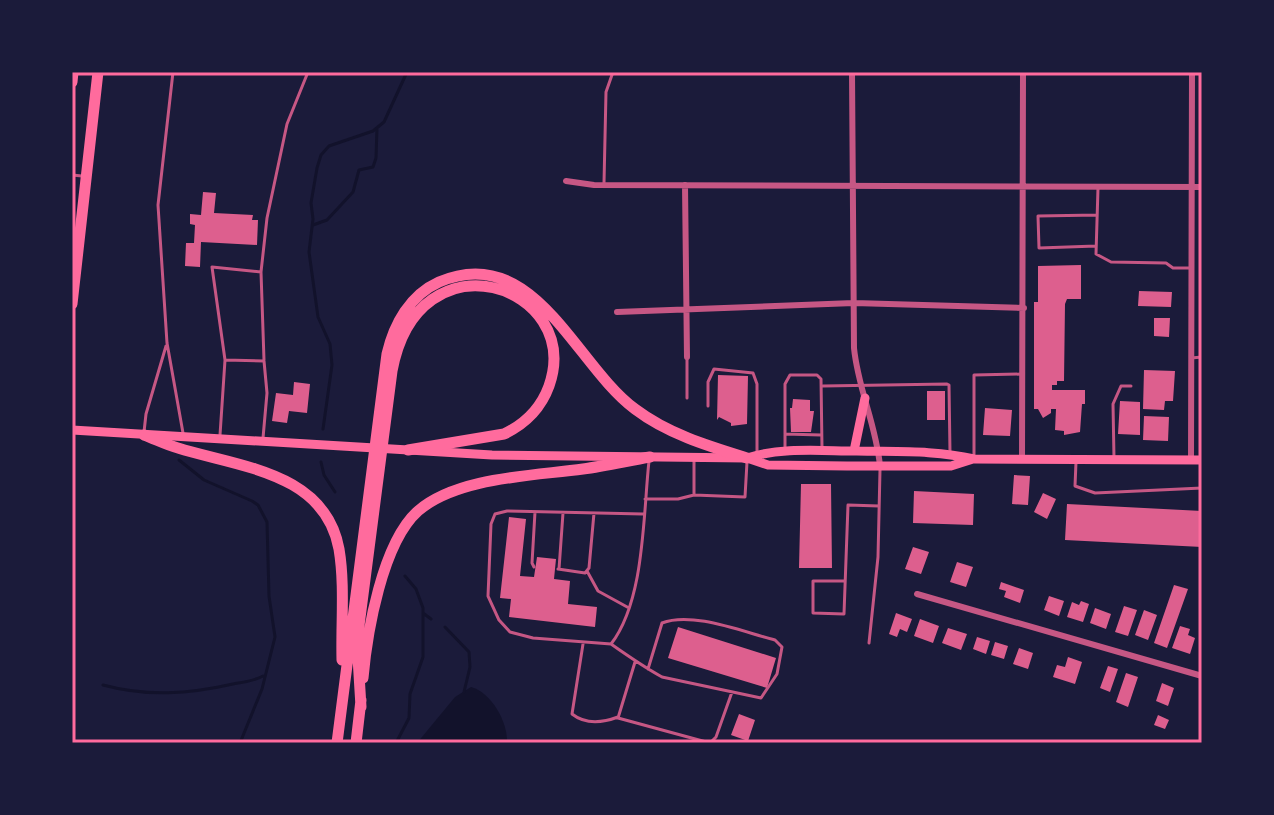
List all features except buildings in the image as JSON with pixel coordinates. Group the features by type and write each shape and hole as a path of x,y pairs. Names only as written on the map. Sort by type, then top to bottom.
{"highway":[{"path":"72,82 73,72"},
{"path":"72,304 98,72"},
{"path":"361,707 357,641 389,344 405,311 424,291 442,281 481,275 506,280 535,298 613,390 644,416 696,442 752,456"},
{"path":"382,416 402,337 413,316 439,294 469,285 498,288 526,303 542,322 551,344 551,380 542,401 526,421 491,438 408,450"},
{"path":"144,435 176,448 277,476 307,493 323,510 336,538 341,562 342,692"},
{"path":"356,743 371,618 393,549 403,529 417,512 446,494 487,483 650,457"},
{"path":"337,743 374,480"}],"main road":[{"path":"854,451 865,398"},
{"path":"72,430 505,455 694,458 752,456 767,452 854,451 950,453 974,459 1202,460"},
{"path":"752,456 768,465 951,466 974,459"}],"street":[{"path":"859,72 852,72 854,348 861,386 873,420 880,466"},
{"path":"1022,459 1023,72"},
{"path":"1191,460 1192,72"},
{"path":"566,181 604,185 1202,187"},
{"path":"685,185 687,357"},
{"path":"617,312 854,303 1024,308"},
{"path":"917,594 1202,676"}],"lane":[{"path":"173,72 158,205 167,343 183,437"},
{"path":"263,441 267,393 261,272 267,218 287,124 308,72"},
{"path":"604,185 606,92 613,72"},
{"path":"72,175 86,176"},
{"path":"1098,188 1096,254 1111,262 1166,263 1173,268 1191,268"},
{"path":"1096,246 1039,248 1038,216 1097,215"},
{"path":"1192,234 1202,234"},
{"path":"220,439 225,360 212,267 261,272"},
{"path":"144,435 146,414 167,343"},
{"path":"687,357 687,398"},
{"path":"1191,358 1202,357"},
{"path":"225,360 264,361"},
{"path":"645,499 678,499 694,495 745,497 752,456 757,384 753,373 714,369 708,382 708,406"},
{"path":"974,459 974,375 1023,374"},
{"path":"785,452 786,379 790,375 817,375 821,379 822,451"},
{"path":"823,386 949,385 950,453"},
{"path":"1114,459 1113,404 1121,386 1131,386"},
{"path":"785,434 822,436"},
{"path":"611,644 623,630 635,586 650,457"},
{"path":"694,458 694,495"},
{"path":"1076,459 1075,486 1095,493 1202,488"},
{"path":"869,643 878,557 880,466"},
{"path":"844,581 813,581 813,613 844,614 848,505 879,506"},
{"path":"643,514 507,511 495,514 491,524 488,596 499,620 510,632 533,638 611,644 635,662 662,677 761,698 777,674 782,647 775,640 676,618 662,623 648,669"},
{"path":"534,567 535,512"},
{"path":"563,513 559,570 585,573 591,562 594,513"},
{"path":"587,571 598,591 629,608"},
{"path":"583,642 572,714 576,718 600,723 618,717 710,743 716,737 732,692"},
{"path":"618,717 635,662"}],"shaded area":[{"path":"471,687 485,695 497,709 505,726 507,743 417,743 455,697"}],"waterway":[{"path":"323,429 332,365 330,344 318,317 309,252 313,219 311,203 317,168 321,155 329,146 373,131 384,122 407,72"},
{"path":"313,225 327,220 353,192 359,170 373,167 377,128"},
{"path":"179,460 204,480 258,505 267,522 269,596 275,637 262,689 240,743"},
{"path":"321,462 324,475 335,492"},
{"path":"396,743 409,718 410,694 423,657 423,608 416,589 405,576"},
{"path":"423,613 431,619"},
{"path":"445,627 469,652 470,667 464,692"},
{"path":"103,685 152,693 184,692 263,676"}]}
